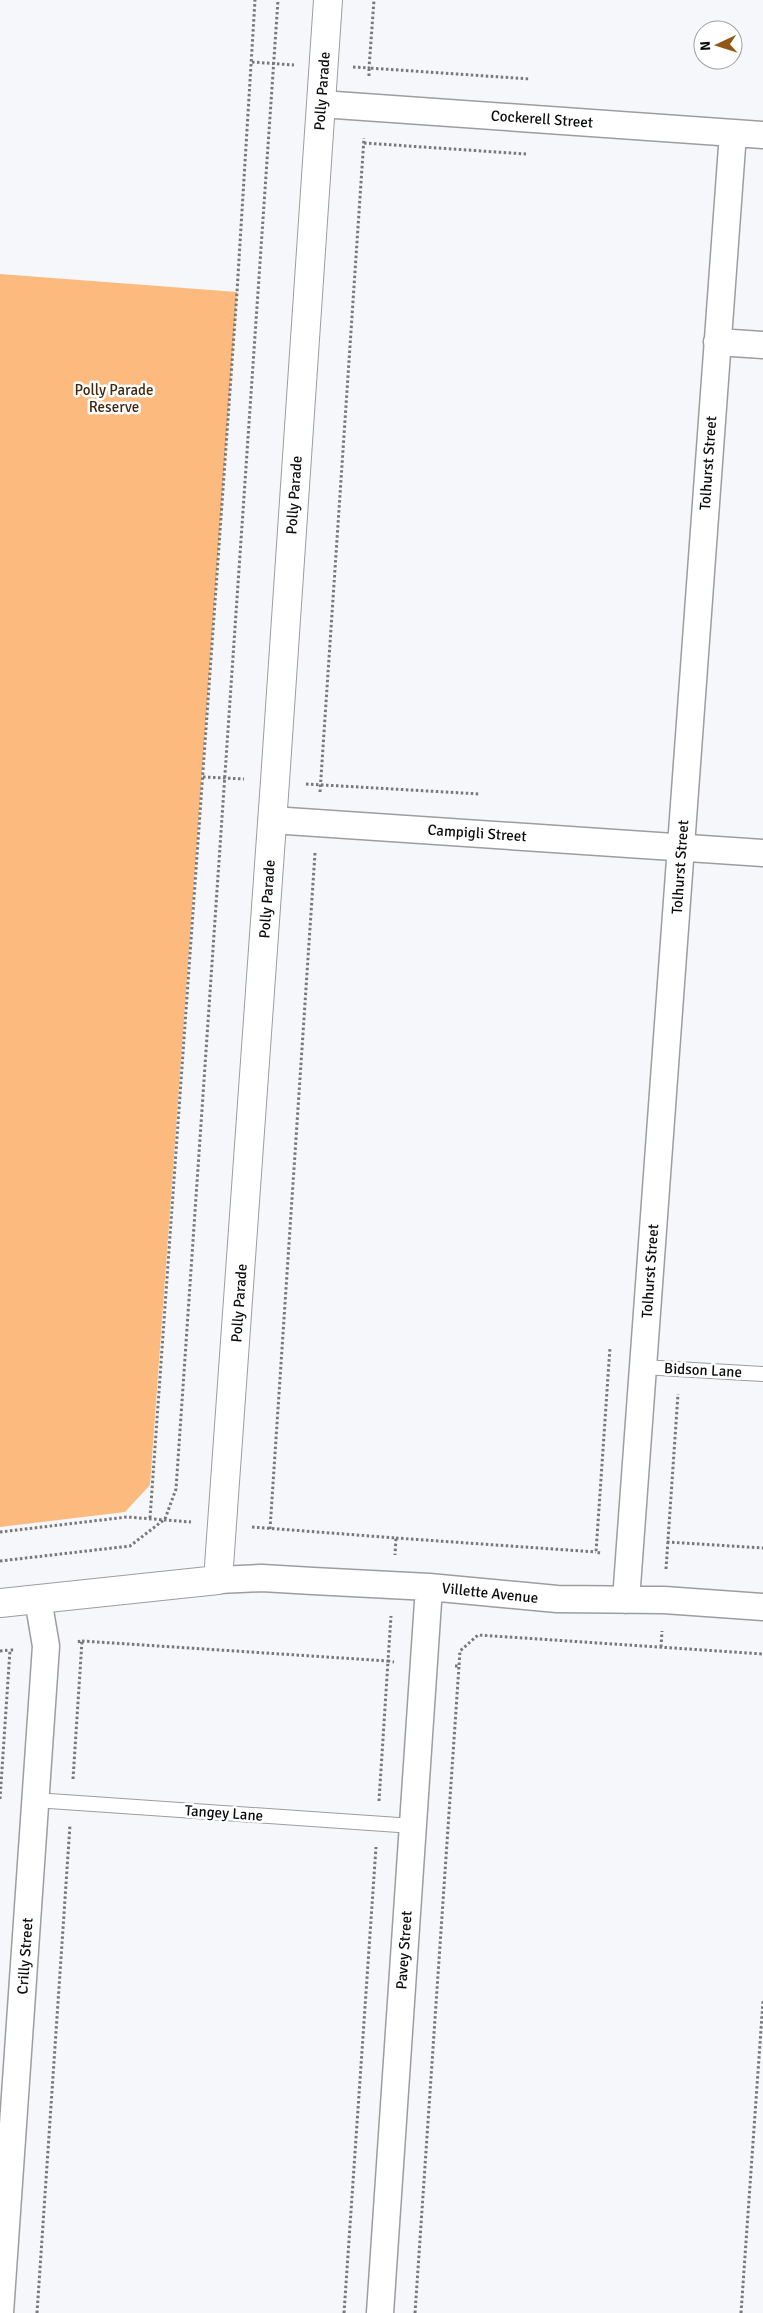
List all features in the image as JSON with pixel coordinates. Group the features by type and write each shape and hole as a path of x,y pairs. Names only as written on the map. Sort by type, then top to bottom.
{"street":[{"name":"Polly Parade","path":"218,1580 328,0"},
{"name":"Cockerell Street","path":"321,104 763,135"},
{"name":"Tolhurst Street","path":"626,1600 733,133"},
{"path":"717,342 763,345"},
{"name":"Campigli Street","path":"272,820 763,853"},
{"name":"Villette Avenue","path":"218,1580 262,1578 429,1587 557,1600 664,1600 763,1607"},
{"path":"0,1603 218,1580"},
{"name":"Pavey Street","path":"380,2313 429,1587"},
{"name":"Crilly Street","path":"0,2313 46,1646 38,1599"}],"lane":[{"name":"Bidson Lane","path":"642,1367 763,1374"},
{"name":"Tangey Lane","path":"35,1800 413,1826"}],"path":[{"path":"150,1518 203,777 255,0"},
{"path":"0,1561 130,1546 165,1519 176,1489 278,0"},
{"path":"369,68 530,79"},
{"path":"364,143 526,154"},
{"path":"203,777 480,794"},
{"path":"661,1648 680,1368"},
{"path":"0,1532 127,1517 222,1525"},
{"path":"396,1538 596,1552"},
{"path":"667,1542 763,1548"},
{"path":"415,2313 460,1650 478,1635 763,1654"},
{"path":"0,1652 10,1650"},
{"path":"344,2313 388,1661 459,1666"},
{"path":"741,2313 763,2000"}],"green space":[{"name":"Polly Parade Reserve","path":"0,274 237,292 150,1485 125,1512 0,1527"}]}
